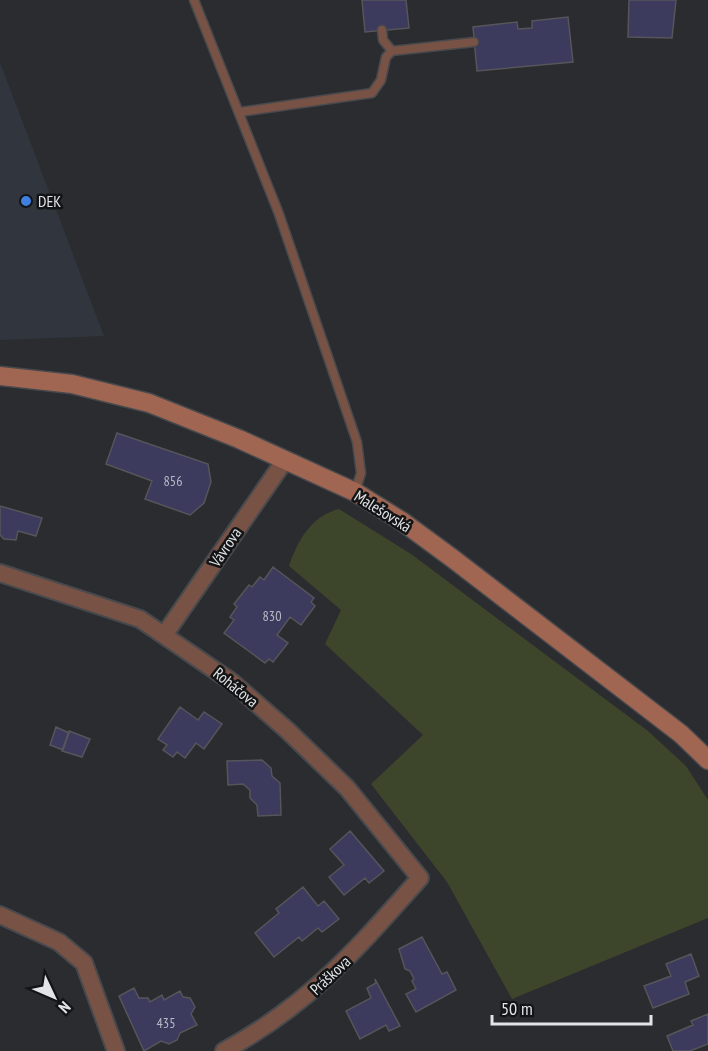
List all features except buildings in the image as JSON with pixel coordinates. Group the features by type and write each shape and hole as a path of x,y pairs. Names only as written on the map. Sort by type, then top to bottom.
{"street":[{"name":"Malešovská","path":"0,376 72,384 140,401 285,460 355,492 403,522 452,558 681,734 708,760"},
{"name":"Vávrova","path":"165,634 285,460"},
{"name":"Roháčova","path":"0,573 140,619 232,682 287,730 346,788 420,878"},
{"name":"Práškova","path":"224,1051 259,1032 304,999 345,962 420,878"},
{"path":"0,915 59,942 84,963 116,1051"}],"lane":[{"path":"194,0 279,214 357,442 361,473 355,492"},
{"path":"382,30 382,40 392,51"},
{"path":"240,112 372,93 381,80 386,57 392,51 474,42"}],"shaded area":[{"name":"DEK","path":"1,65 104,336 0,340"}],"green space":[{"path":"339,509 411,554 648,731 686,766 708,800 708,918 512,999 447,882 371,784 423,735 325,644 341,610 289,566 301,538 313,523 329,512"}],"place":[{"name":"DEK","path":"26,201"}]}
